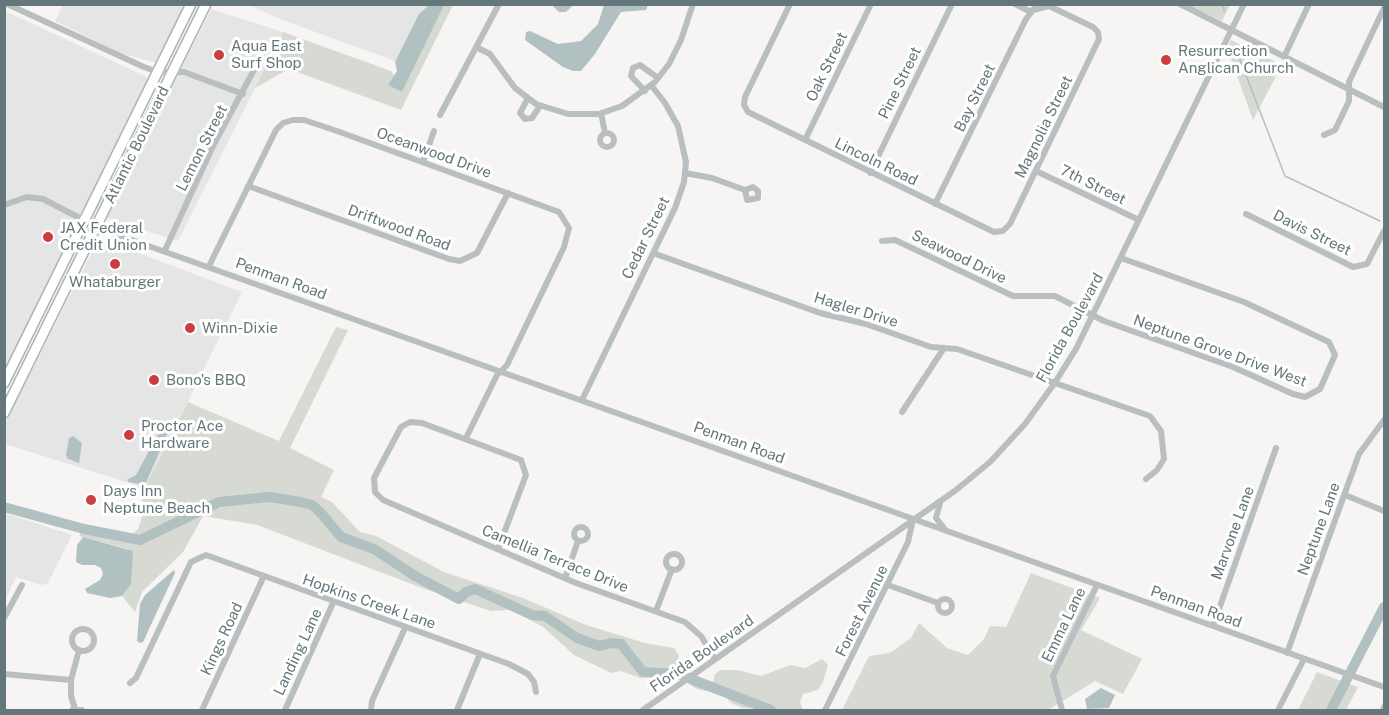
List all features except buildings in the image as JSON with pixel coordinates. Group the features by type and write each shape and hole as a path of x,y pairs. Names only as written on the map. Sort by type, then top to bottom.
{"highway":[{"name":"Atlantic Boulevard","path":"4,383 191,4"},
{"name":"Atlantic Boulevard","path":"4,413 206,4"}],"street":[{"path":"7,4 111,54 158,72 189,73 243,94"},
{"path":"440,115 499,4"},
{"path":"555,4 560,9 565,9 570,4"},
{"path":"476,47 490,54 516,88 540,106 576,115 601,113 621,106 645,91 658,78 681,40 693,4"},
{"name":"Lincoln Road","path":"790,4 745,97 744,105 752,115 994,232 1003,231"},
{"name":"Oak Street","path":"805,140 871,4"},
{"name":"Pine Street","path":"870,173 952,4"},
{"path":"1015,4 1029,11 1037,7"},
{"path":"1180,4 1231,32 1384,107"},
{"name":"Florida Boulevard","path":"643,711 943,499 974,475 1010,441 1054,384 1093,315 1244,4"},
{"path":"1284,57 1310,4"},
{"name":"Magnolia Street","path":"1003,231 1010,224 1098,43 1098,32 1093,27 1049,6 1037,7"},
{"name":"Bay Street","path":"935,204 1026,19 1037,7"},
{"path":"1324,135 1335,130 1349,101 1349,82 1384,8"},
{"name":"Lemon Street","path":"165,250 214,144 261,57"},
{"path":"645,91 631,76 633,68 640,65 658,78"},
{"name":"Cedar Street","path":"582,400 653,254 680,195 686,173 684,147 678,126 651,85"},
{"path":"528,98 520,113 525,118 532,118 540,106"},
{"path":"601,113 605,133"},
{"name":"Oceanwood Drive","path":"248,186 276,130 286,122 304,120 554,209 567,224 569,233 502,371"},
{"path":"423,162 434,131"},
{"path":"122,144 135,150"},
{"name":"7th Street","path":"1036,171 1139,220"},
{"path":"686,173 712,178 745,190"},
{"path":"209,266 248,186"},
{"name":"Driftwood Road","path":"248,186 460,261 477,253 508,193"},
{"name":"Penman Road","path":"4,205 27,197 43,199 97,227 1384,687"},
{"name":"Davis Street","path":"1246,214 1353,267 1367,264 1384,231"},
{"name":"Seawood Drive","path":"882,241 895,240 1013,296 1055,297 1093,315"},
{"name":"Hagler Drive","path":"653,254 820,313 856,321 931,347 957,349 1155,420 1161,431 1164,459 1157,470 1146,479"},
{"name":"Neptune Grove Drive West","path":"1093,315 1233,367 1305,397 1320,389 1328,373 1334,351 1329,342 1323,338 1244,302 1121,258"},
{"path":"902,412 944,348"},
{"path":"498,549 526,474 520,460 466,438 497,375 502,371"},
{"name":"Neptune Lane","path":"1287,653 1359,454 1384,420"},
{"name":"Camellia Terrace Drive","path":"466,438 422,423 406,424 398,430 374,478 375,492 388,503 565,578 656,611 690,626 701,636 715,659"},
{"name":"Marvone Lane","path":"1213,626 1276,448"},
{"path":"1345,495 1384,511"},
{"path":"943,499 936,511 936,518 939,525 952,533"},
{"name":"Forest Avenue","path":"825,711 888,585 911,533 913,519"},
{"path":"565,578 578,542"},
{"name":"Hopkins Creek Lane","path":"130,683 136,678 191,562 206,555 263,578 480,654 528,674 534,682 536,692"},
{"path":"656,611 672,569"},
{"name":"Kings Road","path":"202,711 263,578"},
{"path":"4,618 22,585"},
{"path":"888,585 938,603"},
{"name":"Emma Lane","path":"1062,711 1053,676 1097,585"},
{"name":"Landing Lane","path":"285,711 333,603"},
{"path":"371,711 372,701 405,628"},
{"path":"76,710 71,696 71,680 79,650"},
{"path":"457,711 458,702 480,654"},
{"path":"1278,711 1304,659"},
{"path":"4,674 71,680"}],"shaded area":[{"path":"63,5 111,7 114,5 182,5 181,12 156,63 120,53 55,21"},
{"path":"250,5 453,5 420,70 277,18"},
{"path":"429,5 444,5 402,92 388,85 397,71 395,62 419,14"},
{"path":"444,5 453,5 401,110 289,69 255,88 283,32 391,71 394,76 388,85 402,91"},
{"path":"604,5 648,5 646,10 621,12 595,54 581,71 563,67 525,40 526,32 530,31 558,44 581,41 598,24"},
{"path":"1187,5 1230,5 1222,21"},
{"path":"211,9 283,32 178,241 107,218"},
{"path":"5,11 149,78 5,371"},
{"path":"1231,40 1282,65 1253,120 1227,48"},
{"path":"99,238 242,292 145,488 5,444 4,426"},
{"path":"336,327 348,330 290,448 334,470 321,497 332,502 360,532 376,536 444,572 523,598 586,625 645,643 674,648 679,656 676,668 685,673 674,680 667,676 640,678 621,671 611,673 574,655 543,627 511,610 491,611 422,588 257,525 203,516 183,552 142,592 135,612 122,596 131,584 128,549 79,536 83,527 130,536 138,529 145,507 142,499 134,492 137,486 145,487 188,402 279,441"},
{"path":"174,419 145,485 129,482 127,480 136,475 157,436"},
{"path":"73,436 82,443 79,463 68,459 66,455 69,438"},
{"path":"5,513 72,535 48,583 42,585 16,577 5,600"},
{"path":"83,537 133,551 131,584 122,596 110,598 87,593 85,589 100,580 103,574 101,568 95,565 82,565 76,562 77,545"},
{"path":"174,570 175,573 143,642 140,643 137,641 140,604 145,595"},
{"path":"1031,573 1100,598 1081,630 1142,659 1123,694 1095,681 1048,710 842,710 869,656 890,653 911,638 919,623 947,648 968,655 984,639 990,626 1006,627"},
{"path":"822,659 828,665 823,682 818,690 803,694 800,702 803,710 743,708 731,703 724,695 697,689 690,685 699,679 713,682 715,674 721,670 738,670 761,676 790,665 805,668"},
{"path":"1317,672 1358,687 1346,710 1298,710"},
{"path":"1101,688 1115,695 1109,708 1087,709 1085,699"}],"waterway":[{"path":"1223,4 1224,11"},
{"path":"1235,47 1285,176 1380,221"},
{"path":"4,507 84,529 140,540 219,502 269,497 301,502 312,505 341,537 374,549 415,576 459,599 466,592 475,589 532,615 545,616 577,638 599,646 611,643 621,644 643,672 678,674 771,710"},
{"path":"1331,710 1384,607"}],"place":[{"name":"Aqua East Surf Shop","path":"219,55"},
{"name":"Resurrection Anglican Church","path":"1166,60"},
{"name":"JAX Federal Credit Union","path":"48,237"},
{"name":"Whataburger","path":"115,264"},
{"name":"Winn-Dixie","path":"190,328"},
{"name":"Bono's BBQ","path":"154,380"},
{"name":"Proctor Ace Hardware","path":"129,435"},
{"name":"Days Inn Neptune Beach","path":"91,500"}]}
